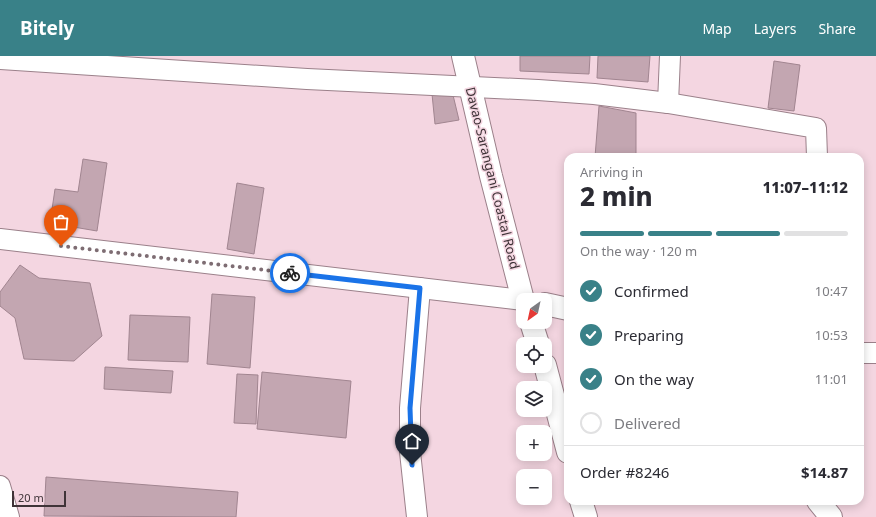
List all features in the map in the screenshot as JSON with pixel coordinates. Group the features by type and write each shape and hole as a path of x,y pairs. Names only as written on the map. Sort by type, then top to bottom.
{"main road":[{"name":"Davao-Sarangani Coastal Road","path":"463,56 491,176 522,293"},
{"path":"552,306 564,308"},
{"path":"547,373 564,437"},
{"path":"582,505 586,517"},
{"path":"821,505 831,517"}],"street":[{"path":"668,103 670,56"},
{"path":"0,59 307,79 594,94 668,103 816,128 817,153"},
{"path":"0,239 516,299"},
{"path":"417,517 410,452 410,408 420,288"},
{"path":"864,353 876,353"},
{"path":"0,486 9,517"}],"building":[{"path":"520,56 590,56 589,74 520,71"},
{"path":"598,56 650,56 648,82 597,78"},
{"path":"774,61 800,65 794,111 768,108"},
{"path":"432,94 453,95 459,120 435,124"},
{"path":"599,106 636,113 636,153 595,153"},
{"path":"83,159 107,163 97,231 50,223 55,189 78,192"},
{"path":"237,183 264,188 254,254 227,249"},
{"path":"20,265 39,278 90,283 102,336 74,361 24,359 15,318 0,306 0,292"},
{"path":"212,294 255,297 250,368 207,364"},
{"path":"130,315 190,317 188,362 128,360"},
{"path":"105,367 173,371 171,393 104,389"},
{"path":"262,372 351,381 346,438 257,429"},
{"path":"237,374 258,375 256,424 234,423"},
{"path":"46,477 238,492 236,517 44,516"}],"way so far":[{"path":"61,246 290,273"}],"route":[{"path":"290,273 420,288 410,408 410,452 412,465"}]}
